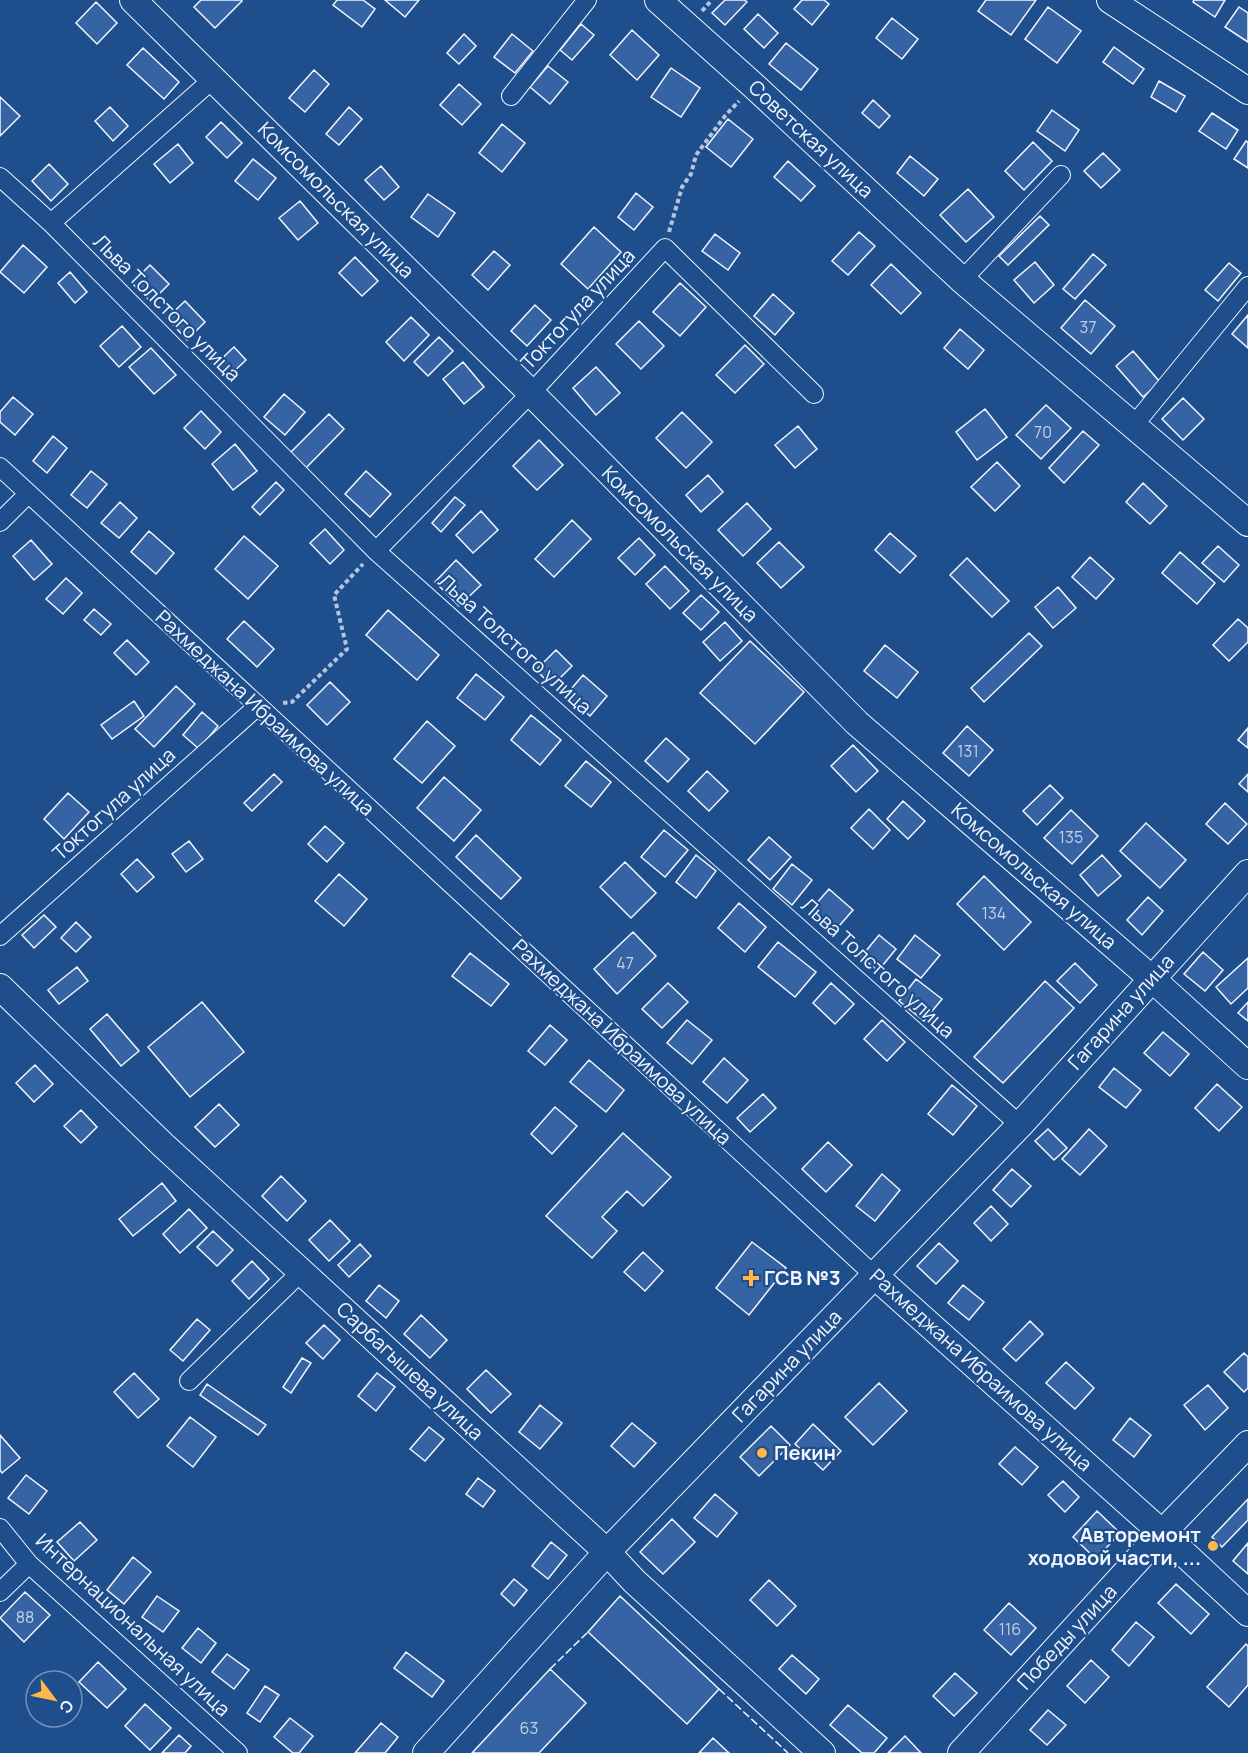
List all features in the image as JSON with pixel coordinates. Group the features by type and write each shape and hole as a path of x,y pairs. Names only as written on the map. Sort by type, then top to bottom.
{"street":[{"name":"Комсомольская улица","path":"133,0 531,393 857,723 1151,978 1248,1066"},
{"path":"511,96 587,0"},
{"name":"Советская улица","path":"658,0 962,280 1248,523"},
{"path":"1110,0 1248,92"},
{"path":"51,223 213,79"},
{"path":"962,280 1061,175"},
{"name":"Льва Толстого улица","path":"0,177 51,223 376,551 1020,1125"},
{"name":"Токтогула улица","path":"376,551 531,393 665,248 814,394"},
{"path":"1134,424 1248,286"},
{"name":"Рахмеджана Ибраимова улица","path":"0,467 875,1276 1248,1613"},
{"path":"0,522 28,494"},
{"name":"Токтогула улица","path":"0,936 258,706"},
{"name":"Гагарина улица","path":"426,1753 607,1552 1020,1125 1248,873"},
{"name":"Сарбагышева улица","path":"2,993 163,1145 607,1552 634,1581 822,1753"},
{"path":"189,1381 302,1272"},
{"name":"Победы улица","path":"960,1753 1162,1533 1248,1444"},
{"name":"Интернациональная улица","path":"0,1528 29,1564 238,1753"},
{"path":"0,1592 29,1564"}],"path":[{"path":"665,248 682,187 691,174 696,155 725,116 754,86"},
{"path":"258,706 292,702 347,649 334,596 376,551"}],"building":[{"path":"201,0 242,1 215,28 194,7"},
{"path":"337,0 363,0 375,9 362,27 333,5"},
{"path":"385,0 419,0 405,17"},
{"path":"725,0 747,2 725,25 712,13"},
{"path":"802,0 824,0 829,4 812,25 794,9"},
{"path":"986,0 1036,0 1011,35 978,11"},
{"path":"1194,0 1225,0 1215,17 1193,2"},
{"path":"96,2 117,23 97,44 76,23"},
{"path":"1048,7 1081,31 1057,63 1025,39"},
{"path":"1239,7 1248,13 1248,42 1225,27"},
{"path":"758,14 778,33 764,48 744,29"},
{"path":"892,18 918,39 902,59 876,38"},
{"path":"581,24 594,35 572,60 560,50"},
{"path":"632,30 659,55 637,80 610,55"},
{"path":"464,34 476,46 459,64 447,53"},
{"path":"512,34 533,51 515,73 494,57"},
{"path":"786,43 818,69 801,90 769,64"},
{"path":"1114,47 1144,69 1133,84 1103,62"},
{"path":"143,48 179,82 164,99 127,65"},
{"path":"548,66 568,82 550,104 530,87"},
{"path":"671,68 700,88 681,117 651,97"},
{"path":"314,70 329,84 305,112 289,98"},
{"path":"1159,81 1185,96 1176,112 1151,97"},
{"path":"459,84 481,104 462,125 440,105"},
{"path":"0,97 20,116 0,136"},
{"path":"873,100 890,116 879,128 862,113"},
{"path":"110,107 128,126 113,141 95,121"},
{"path":"349,107 362,119 339,145 326,134"},
{"path":"1052,110 1079,130 1065,151 1037,131"},
{"path":"1212,113 1238,130 1226,149 1199,131"},
{"path":"728,119 753,139 731,167 706,147"},
{"path":"221,122 242,143 227,158 206,137"},
{"path":"502,124 525,143 502,172 479,153"},
{"path":"1246,141 1248,142 1248,168 1234,159"},
{"path":"1033,142 1052,161 1024,190 1005,171"},
{"path":"178,144 193,163 170,183 154,164"},
{"path":"1103,153 1120,170 1101,188 1084,171"},
{"path":"910,156 938,179 924,196 897,173"},
{"path":"253,159 276,178 258,200 235,181"},
{"path":"788,161 815,186 801,201 774,177"},
{"path":"49,164 68,184 51,201 32,181"},
{"path":"381,166 399,187 384,200 365,180"},
{"path":"968,189 994,217 966,242 940,215"},
{"path":"636,193 653,207 634,230 618,217"},
{"path":"428,194 455,213 438,237 411,217"},
{"path":"300,201 318,223 298,240 279,218"},
{"path":"1040,216 1049,225 1008,265 999,256"},
{"path":"594,227 621,252 588,289 561,264"},
{"path":"859,232 875,246 848,275 832,261"},
{"path":"715,234 740,253 728,270 702,251"},
{"path":"23,245 47,267 24,293 0,272"},
{"path":"494,251 510,265 488,290 472,275"},
{"path":"1093,254 1106,265 1075,299 1063,289"},
{"path":"355,257 378,281 362,296 339,273"},
{"path":"1035,262 1054,285 1034,303 1014,280"},
{"path":"1229,263 1241,273 1218,301 1205,290"},
{"path":"891,264 921,293 901,314 871,285"},
{"path":"150,265 169,284 151,302 132,283"},
{"path":"70,272 87,292 75,303 58,283"},
{"path":"680,283 706,307 680,336 653,312"},
{"path":"773,294 794,313 775,335 754,316"},
{"path":"1085,300 1115,326 1091,354 1061,328"},
{"path":"185,301 205,322 187,340 167,318"},
{"path":"535,305 551,320 527,346 511,331"},
{"path":"1248,315 1248,348 1232,334"},
{"path":"411,317 429,335 404,361 386,342"},
{"path":"639,321 664,346 641,369 616,344"},
{"path":"122,326 141,347 119,367 100,346"},
{"path":"960,329 984,350 968,369 944,348"},
{"path":"439,337 453,351 428,376 414,362"},
{"path":"745,345 764,364 735,393 716,375"},
{"path":"234,347 246,360 228,377 216,364"},
{"path":"151,348 176,375 154,394 129,367"},
{"path":"1133,351 1160,382 1143,397 1116,366"},
{"path":"463,362 484,387 464,404 443,379"},
{"path":"596,367 620,393 596,415 573,388"},
{"path":"284,394 305,412 285,435 264,417"},
{"path":"13,397 33,414 15,435 0,422 0,412"},
{"path":"1183,398 1204,419 1183,440 1162,419"},
{"path":"1046,405 1071,428 1041,459 1016,435"},
{"path":"985,409 1007,437 977,460 956,432"},
{"path":"201,411 221,432 205,449 184,428"},
{"path":"682,412 712,442 686,468 656,438"},
{"path":"329,414 344,429 305,469 289,454"},
{"path":"798,426 817,449 795,468 775,445"},
{"path":"1083,431 1099,445 1064,483 1049,468"},
{"path":"53,436 67,448 47,473 33,461"},
{"path":"539,440 563,465 537,490 513,466"},
{"path":"235,444 257,471 233,490 212,464"},
{"path":"997,462 1020,486 995,511 971,487"},
{"path":"91,471 107,484 87,508 71,495"},
{"path":"366,471 391,494 370,517 345,494"},
{"path":"708,475 723,492 701,512 686,495"},
{"path":"276,482 284,490 260,515 252,507"},
{"path":"1143,483 1167,506 1150,524 1126,502"},
{"path":"455,497 465,505 441,532 432,523"},
{"path":"120,502 137,518 119,538 101,523"},
{"path":"747,503 771,529 743,556 718,530"},
{"path":"481,511 498,530 473,553 456,535"},
{"path":"572,520 591,539 554,577 535,559"},
{"path":"325,529 344,550 330,564 310,543"},
{"path":"149,531 174,553 156,574 131,552"},
{"path":"890,533 916,556 900,573 875,550"},
{"path":"244,536 278,566 248,599 215,569"},
{"path":"639,538 655,555 635,575 618,558"},
{"path":"31,540 52,564 34,580 13,556"},
{"path":"779,542 804,567 781,588 757,563"},
{"path":"1218,546 1239,565 1224,582 1202,563"},
{"path":"1180,552 1215,583 1197,604 1162,573"},
{"path":"1090,557 1114,579 1096,599 1072,577"},
{"path":"967,558 1009,601 992,617 950,575"},
{"path":"456,560 481,585 459,606 435,582"},
{"path":"665,566 689,591 670,609 646,584"},
{"path":"66,578 82,593 63,614 46,599"},
{"path":"1058,587 1076,608 1053,628 1035,607"},
{"path":"701,595 719,612 701,630 683,613"},
{"path":"94,609 111,624 101,635 84,620"},
{"path":"388,610 439,655 417,680 366,635"},
{"path":"1238,619 1248,628 1248,642 1229,661 1213,645"},
{"path":"244,621 274,649 257,667 227,639"},
{"path":"725,622 742,641 720,661 703,642"},
{"path":"1029,633 1042,646 984,702 971,688"},
{"path":"127,640 149,662 136,675 114,653"},
{"path":"750,641 804,692 755,744 700,693"},
{"path":"885,645 918,672 897,698 864,671"},
{"path":"556,650 572,666 552,686 536,670"},
{"path":"476,674 504,697 485,720 457,698"},
{"path":"583,675 607,696 590,716 566,695"},
{"path":"330,682 350,702 327,725 307,705"},
{"path":"176,686 195,704 154,747 135,729"},
{"path":"134,701 144,716 112,739 101,725"},
{"path":"202,712 218,726 199,749 183,735"},
{"path":"531,715 561,740 540,765 511,740"},
{"path":"427,721 455,746 422,783 394,759"},
{"path":"967,726 993,750 969,776 943,753"},
{"path":"1248,728 1248,748 1238,740"},
{"path":"666,738 689,759 668,782 645,761"},
{"path":"853,745 878,771 856,792 831,766"},
{"path":"586,761 611,782 591,807 565,786"},
{"path":"707,771 728,791 709,811 688,791"},
{"path":"274,774 282,782 252,811 244,803"},
{"path":"1248,774 1248,792 1239,784"},
{"path":"444,777 481,810 454,841 417,808"},
{"path":"1050,785 1063,798 1037,825 1023,811"},
{"path":"68,793 89,812 64,839 44,819"},
{"path":"903,801 925,821 908,839 887,819"},
{"path":"1225,803 1247,824 1228,844 1206,824"},
{"path":"869,809 890,830 873,849 851,828"},
{"path":"1071,810 1098,836 1072,864 1044,838"},
{"path":"1146,823 1186,860 1160,888 1120,851"},
{"path":"325,826 344,843 327,862 308,844"},
{"path":"664,830 688,850 665,877 641,857"},
{"path":"476,835 521,878 501,899 456,857"},
{"path":"769,837 791,857 770,880 748,860"},
{"path":"189,841 203,859 186,872 172,854"},
{"path":"696,855 716,871 696,898 676,882"},
{"path":"1102,855 1121,876 1098,896 1080,875"},
{"path":"137,859 154,877 137,892 121,874"},
{"path":"625,862 656,893 631,918 600,887"},
{"path":"792,864 812,880 792,905 773,889"},
{"path":"339,874 367,899 344,926 315,901"},
{"path":"984,876 1031,922 1004,950 957,904"},
{"path":"829,889 853,910 833,933 809,912"},
{"path":"1148,897 1163,911 1142,935 1127,920"},
{"path":"739,903 766,927 745,952 718,928"},
{"path":"44,915 56,927 34,948 22,935"},
{"path":"76,922 91,937 76,952 61,938"},
{"path":"633,932 656,956 617,994 594,969"},
{"path":"879,935 896,949 878,971 861,957"},
{"path":"915,935 940,955 921,978 897,959"},
{"path":"778,942 816,972 795,997 758,967"},
{"path":"1203,952 1223,970 1205,991 1184,974"},
{"path":"470,953 509,984 491,1006 452,976"},
{"path":"1248,958 1248,988 1231,1004 1216,987"},
{"path":"1075,963 1097,985 1080,1003 1057,981"},
{"path":"77,967 88,981 59,1004 48,990"},
{"path":"916,979 942,999 924,1021 899,1001"},
{"path":"1045,981 1074,1008 1003,1083 974,1057"},
{"path":"668,983 688,1002 662,1028 642,1009"},
{"path":"831,983 854,1004 835,1024 813,1003"},
{"path":"202,1002 244,1052 190,1097 148,1047"},
{"path":"1248,1002 1248,1021 1238,1013"},
{"path":"107,1014 139,1051 121,1066 90,1029"},
{"path":"687,1020 712,1040 692,1064 667,1043"},
{"path":"882,1020 905,1042 887,1061 864,1039"},
{"path":"550,1025 567,1040 545,1065 528,1051"},
{"path":"1163,1032 1189,1054 1170,1076 1144,1053"},
{"path":"724,1058 748,1080 727,1103 703,1082"},
{"path":"589,1060 624,1090 606,1112 570,1082"},
{"path":"35,1065 53,1084 34,1102 16,1083"},
{"path":"1114,1068 1141,1090 1126,1108 1099,1087"},
{"path":"1217,1084 1242,1107 1219,1131 1195,1108"},
{"path":"952,1085 977,1106 953,1135 928,1114"},
{"path":"763,1094 776,1108 750,1132 737,1118"},
{"path":"219,1104 239,1125 215,1147 195,1127"},
{"path":"555,1107 577,1126 552,1154 531,1134"},
{"path":"81,1110 97,1127 81,1143 64,1126"},
{"path":"1048,1129 1067,1148 1054,1160 1035,1141"},
{"path":"1089,1129 1107,1146 1080,1175 1062,1159"},
{"path":"623,1133 671,1177 643,1206 627,1191 602,1217 617,1231 592,1258 546,1216"},
{"path":"828,1142 852,1165 826,1192 802,1169"},
{"path":"1012,1169 1031,1186 1011,1207 993,1190"},
{"path":"882,1174 900,1190 875,1221 856,1206"},
{"path":"281,1176 306,1201 287,1221 262,1196"},
{"path":"162,1183 176,1201 133,1236 119,1219"},
{"path":"991,1206 1008,1224 991,1241 974,1223"},
{"path":"189,1209 207,1228 180,1253 163,1234"},
{"path":"330,1220 350,1241 329,1261 309,1240"},
{"path":"213,1231 233,1250 217,1266 197,1247"},
{"name":"ГСВ №3","path":"752,1242 786,1268 749,1315 716,1288"},
{"path":"939,1243 958,1261 936,1284 917,1266"},
{"path":"360,1244 371,1256 349,1277 338,1265"},
{"path":"643,1252 663,1271 645,1291 624,1272"},
{"path":"252,1261 269,1279 249,1299 232,1281"},
{"path":"379,1285 399,1301 386,1318 366,1301"},
{"path":"963,1285 984,1302 969,1320 948,1303"},
{"path":"421,1315 447,1340 430,1358 404,1334"},
{"path":"197,1319 210,1330 183,1361 170,1350"},
{"path":"1030,1321 1043,1334 1016,1361 1003,1349"},
{"path":"324,1325 340,1340 323,1359 306,1343"},
{"path":"1244,1353 1248,1357 1248,1388 1244,1392 1224,1372"},
{"path":"302,1358 311,1363 291,1393 283,1387"},
{"path":"1066,1362 1094,1388 1075,1409 1046,1383"},
{"path":"486,1370 511,1394 491,1413 467,1389"},
{"path":"134,1373 159,1399 138,1418 114,1392"},
{"path":"377,1373 395,1387 376,1411 358,1396"},
{"path":"879,1383 907,1411 873,1445 845,1417"},
{"path":"207,1384 266,1425 258,1435 200,1395"},
{"path":"1208,1385 1228,1408 1205,1430 1184,1405"},
{"path":"540,1405 562,1423 540,1449 519,1432"},
{"path":"190,1417 216,1437 193,1467 167,1446"},
{"path":"1130,1418 1151,1435 1134,1457 1113,1440"},
{"path":"632,1423 656,1443 634,1467 611,1446"},
{"path":"813,1424 841,1451 823,1470 795,1444"},
{"path":"771,1426 790,1445 759,1476 740,1457"},
{"path":"429,1427 444,1439 425,1461 410,1449"},
{"path":"0,1435 20,1458 2,1473 0,1470"},
{"path":"1015,1447 1038,1467 1022,1485 999,1464"},
{"path":"26,1475 47,1491 29,1514 8,1498"},
{"path":"478,1478 495,1491 483,1507 466,1494"},
{"path":"1063,1481 1079,1497 1065,1512 1048,1495"},
{"path":"715,1494 737,1513 717,1537 694,1518"},
{"path":"1248,1499 1248,1520 1222,1547 1212,1537"},
{"path":"1097,1511 1120,1533 1096,1559 1073,1537"},
{"path":"672,1519 695,1542 663,1574 640,1552"},
{"path":"80,1522 97,1540 74,1561 57,1542"},
{"path":"551,1542 567,1555 548,1579 532,1566"},
{"path":"1248,1543 1248,1574 1233,1561"},
{"path":"133,1557 151,1572 124,1604 107,1590"},
{"path":"514,1579 527,1590 514,1606 501,1594"},
{"path":"769,1580 796,1606 777,1626 750,1600"},
{"path":"1176,1584 1209,1614 1191,1634 1158,1603"},
{"path":"25,1592 50,1615 24,1642 0,1618"},
{"path":"157,1596 179,1611 163,1632 142,1617"},
{"path":"620,1596 719,1689 687,1724 588,1632"},
{"path":"1009,1603 1036,1628 1011,1655 984,1630"},
{"path":"1136,1622 1154,1637 1129,1666 1112,1650"},
{"path":"198,1628 216,1643 201,1663 182,1648"},
{"path":"1246,1644 1248,1646 1248,1685 1229,1707 1207,1687"},
{"path":"406,1652 444,1681 432,1697 394,1668"},
{"path":"227,1654 249,1670 234,1689 212,1672"},
{"path":"792,1655 819,1679 806,1694 779,1669"},
{"path":"1091,1660 1109,1677 1085,1703 1067,1686"},
{"path":"98,1662 126,1689 107,1708 84,1687 84,1677"},
{"path":"550,1669 586,1703 539,1753 472,1753"},
{"path":"955,1673 977,1693 954,1716 933,1696"},
{"path":"265,1686 279,1695 260,1722 247,1713"},
{"path":"145,1704 171,1728 150,1750 125,1726"},
{"path":"848,1705 887,1738 874,1753 862,1753 830,1725"},
{"path":"1048,1710 1066,1725 1047,1745 1030,1730"},
{"path":"290,1718 313,1736 299,1753 293,1753 274,1737"},
{"path":"381,1723 398,1737 385,1753 355,1753"},
{"path":"179,1735 191,1746 185,1753 162,1753"},
{"path":"905,1736 921,1753 888,1753"},
{"path":"713,1738 729,1753 699,1753"}],"fence":[{"path":"550,1669 588,1632"},
{"path":"719,1689 788,1753"}],"place":[{"name":"ГСВ №3","path":"751,1278"},
{"name":"Пекин","path":"762,1453"},
{"name":"Авторемонт ходовой части, ...","path":"1213,1546"}]}
